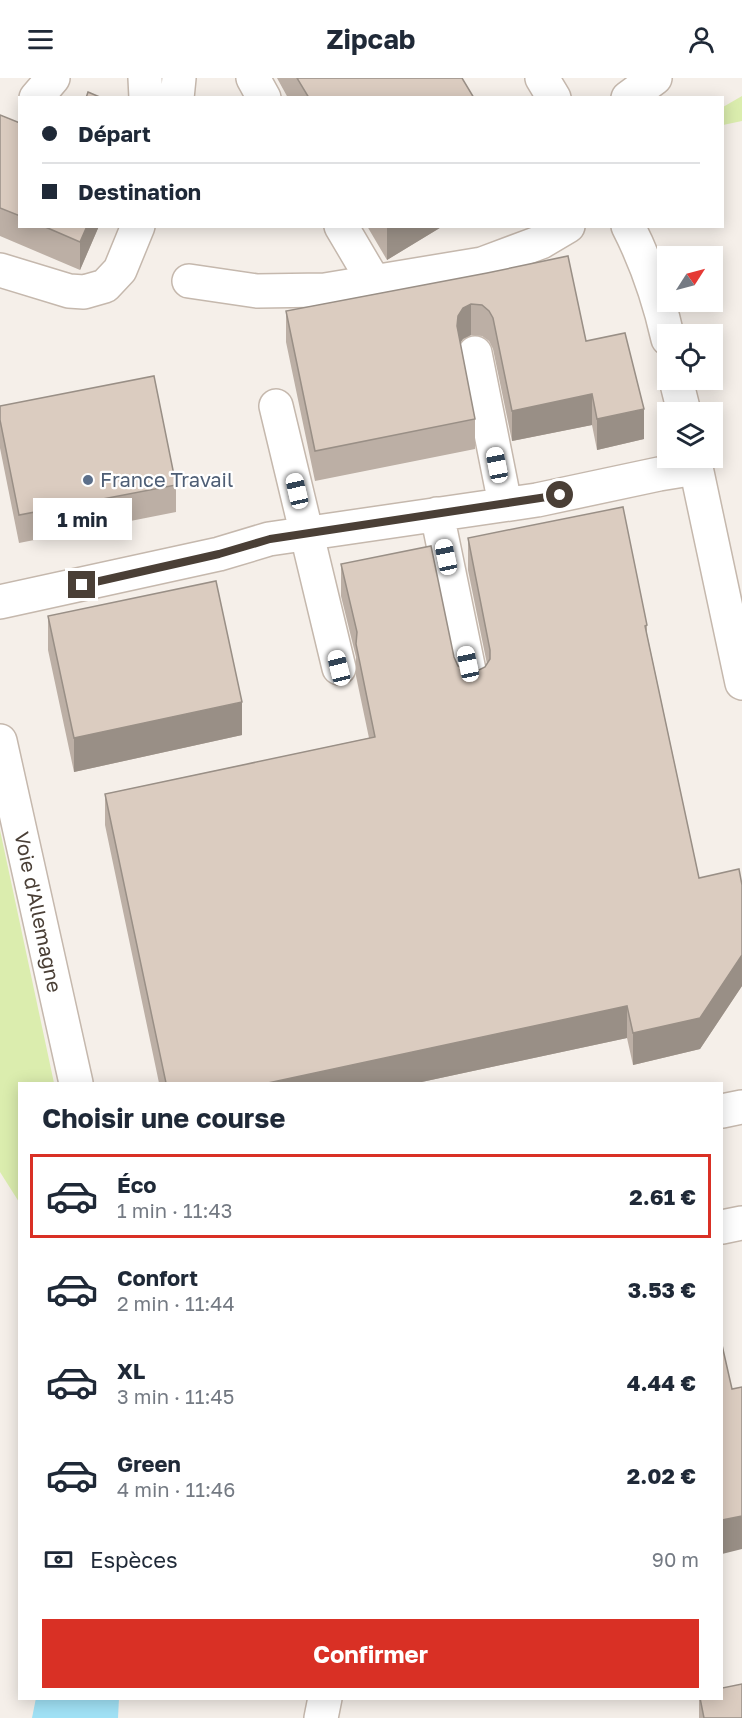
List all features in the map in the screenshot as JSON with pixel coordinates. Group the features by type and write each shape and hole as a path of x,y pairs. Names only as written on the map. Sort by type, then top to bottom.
{"street":[{"path":"38,96 53,78"},
{"path":"145,78 146,96"},
{"path":"177,96 179,78"},
{"path":"252,78 263,96"},
{"path":"542,78 553,96"},
{"path":"631,96 655,78"},
{"path":"0,270 69,291 84,292 105,286 120,270 137,228"},
{"path":"342,228 374,282"},
{"path":"189,281 256,291 325,290 482,264 542,242 565,228"},
{"path":"629,228 647,267 665,324"},
{"path":"475,353 505,504"},
{"path":"276,406 339,668"},
{"path":"0,602 219,554 270,539 537,500 679,468"},
{"path":"696,468 742,683"},
{"path":"437,514 472,685"},
{"name":"Voie d'Allemagne","path":"0,741 76,1082"},
{"path":"723,1111 742,1107"},
{"path":"723,1227 742,1223"},
{"path":"321,1718 325,1700"}],"green space":[{"path":"742,96 742,121 724,125 724,106"},
{"path":"0,830 54,1082 18,1082 18,1200 0,1172"}],"water":[{"path":"36,1700 119,1700 118,1718 32,1718"}],"building":[{"path":"297,78 462,78 473,96 308,96"},
{"path":"0,115 18,122 18,215 0,208"},
{"path":"48,228 86,228 80,242"},
{"path":"568,256 586,341 625,333 644,409 597,419 592,394 512,411 493,318 482,305 471,304 463,308 458,316 457,326 475,419 315,451 286,311"},
{"name":"France Travail","path":"154,376 176,485 19,515 0,420 0,406"},
{"path":"623,507 647,625 645,626 699,878 739,869 742,885 742,955 700,1018 633,1033 627,1006 273,1082 166,1082 105,794 375,737 356,644 357,632 341,564 431,546 454,657 458,666 475,672 485,667 490,659 490,650 468,538"},
{"path":"216,581 242,702 74,738 48,616"},
{"path":"723,1349 732,1389 742,1387 742,1516 723,1520"},
{"path":"742,1684 742,1718 704,1718 700,1700 723,1700 723,1688"}],"place":[{"name":"France Travail","path":"88,480"}],"route":[{"path":"82,585 219,554 270,539 560,495"}]}
